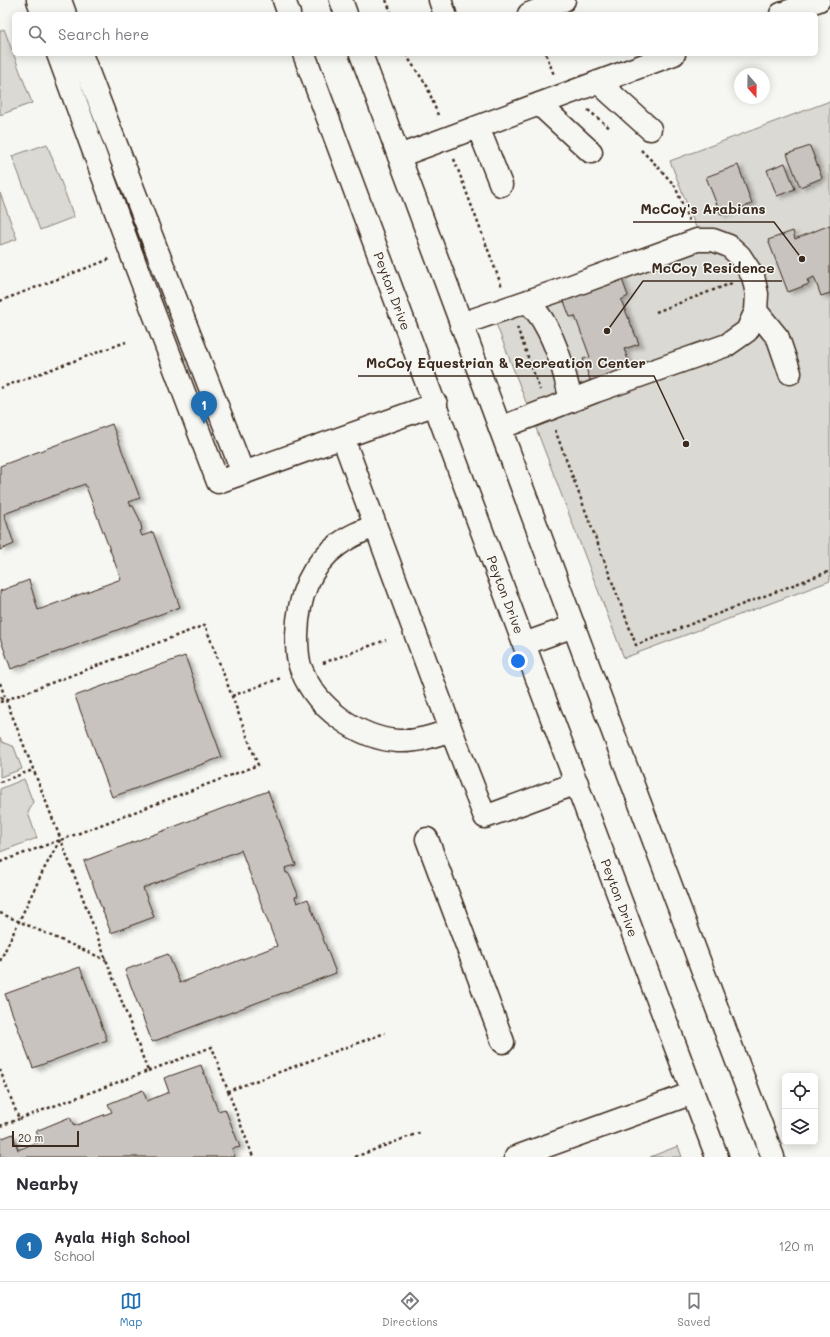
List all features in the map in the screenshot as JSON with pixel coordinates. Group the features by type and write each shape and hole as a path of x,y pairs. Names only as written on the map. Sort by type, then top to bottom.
{"main road":[{"path":"38,0 42,12"},
{"path":"60,0 64,12"},
{"path":"284,0 288,12"},
{"path":"341,0 345,12"},
{"path":"440,0 444,12"},
{"path":"534,12 564,0"},
{"path":"786,12 819,0"},
{"path":"59,56 137,269 218,482 436,404"},
{"path":"82,56 243,473"},
{"name":"Peyton Drive","path":"305,56 717,1157"},
{"path":"362,56 773,1157"},
{"path":"399,156 669,56"},
{"path":"598,82 650,129"},
{"path":"538,104 591,152"},
{"path":"478,127 501,185"},
{"path":"462,324 697,240 713,240 729,246 740,256 753,276 756,294 756,311 747,331 726,345 500,428"},
{"path":"528,301 549,331 564,371 571,401"},
{"path":"756,311 778,338 790,373"},
{"path":"343,438 451,730 485,817 577,783"},
{"path":"375,526 347,538 337,545 320,562 308,580 303,593 297,620 298,651 301,670 314,693 325,705 347,723 371,735 398,741 412,741 429,738 451,730"},
{"path":"524,644 574,626"},
{"path":"426,839 503,1042"},
{"path":"516,1157 693,1093"}],"path":[{"path":"386,0 391,12"},
{"path":"547,56 555,78"},
{"path":"588,110 611,129"},
{"path":"0,301 111,258"},
{"path":"0,388 126,342"},
{"path":"0,702 205,625 258,765 0,862"},
{"path":"232,696 386,640"},
{"path":"0,683 148,1071"},
{"path":"0,698 6,700"},
{"path":"0,782 33,770"},
{"path":"0,961 18,921 60,840"},
{"path":"0,913 106,960"},
{"path":"228,1091 385,1033"},
{"path":"0,1126 212,1047 253,1157"},
{"path":"0,1070 19,1119"},
{"path":"355,1157 421,1132"}],"shaded area":[{"path":"4,29 12,50 12,56 14,56 32,103 0,115 0,31"},
{"path":"830,101 830,581 624,658 490,308 697,230 670,161"},
{"path":"47,144 74,217 40,230 12,156"},
{"path":"0,193 17,239 0,245"},
{"path":"0,737 2,742 14,747 22,769 0,777"},
{"path":"24,779 33,802 28,813 37,838 0,852 0,789"},
{"path":"678,1146 682,1157 650,1157"}],"building":[{"path":"810,146 822,178 800,187 787,154"},
{"path":"785,163 795,189 777,196 767,170"},
{"path":"738,165 752,204 721,215 706,177"},
{"path":"830,225 830,293 821,296 814,277 807,280 809,284 788,292 768,240 793,231 795,239"},
{"path":"620,274 628,296 621,300 639,344 624,349 632,370 592,386 583,359 590,357 575,316 570,317 562,296"},
{"path":"112,424 140,498 129,502 131,506 133,506 139,518 142,536 153,532 180,607 11,669 0,638 0,591 29,580 38,610 121,579 85,484 4,514 14,544 0,550 0,466"},
{"path":"185,656 222,757 112,797 75,696"},
{"path":"268,791 296,865 285,868 286,873 288,873 291,878 297,892 298,896 295,897 297,903 308,899 336,973 152,1042 125,970 168,954 180,983 277,946 241,850 143,888 154,917 111,933 84,861"},
{"path":"80,967 107,1040 33,1068 5,994"},
{"path":"201,1065 218,1111 225,1109 240,1147 232,1149 235,1157 0,1157 0,1139 13,1134 18,1150 40,1141 36,1131 70,1117 74,1126 112,1112 108,1104 143,1090 147,1101 169,1092 164,1078"}],"place":[{"name":"McCoy's Arabians","path":"802,259"},
{"name":"McCoy Residence","path":"607,331"},
{"name":"Ayala High School","path":"204,424"},
{"name":"McCoy Equestrian & Recreation Center","path":"686,444"}]}
